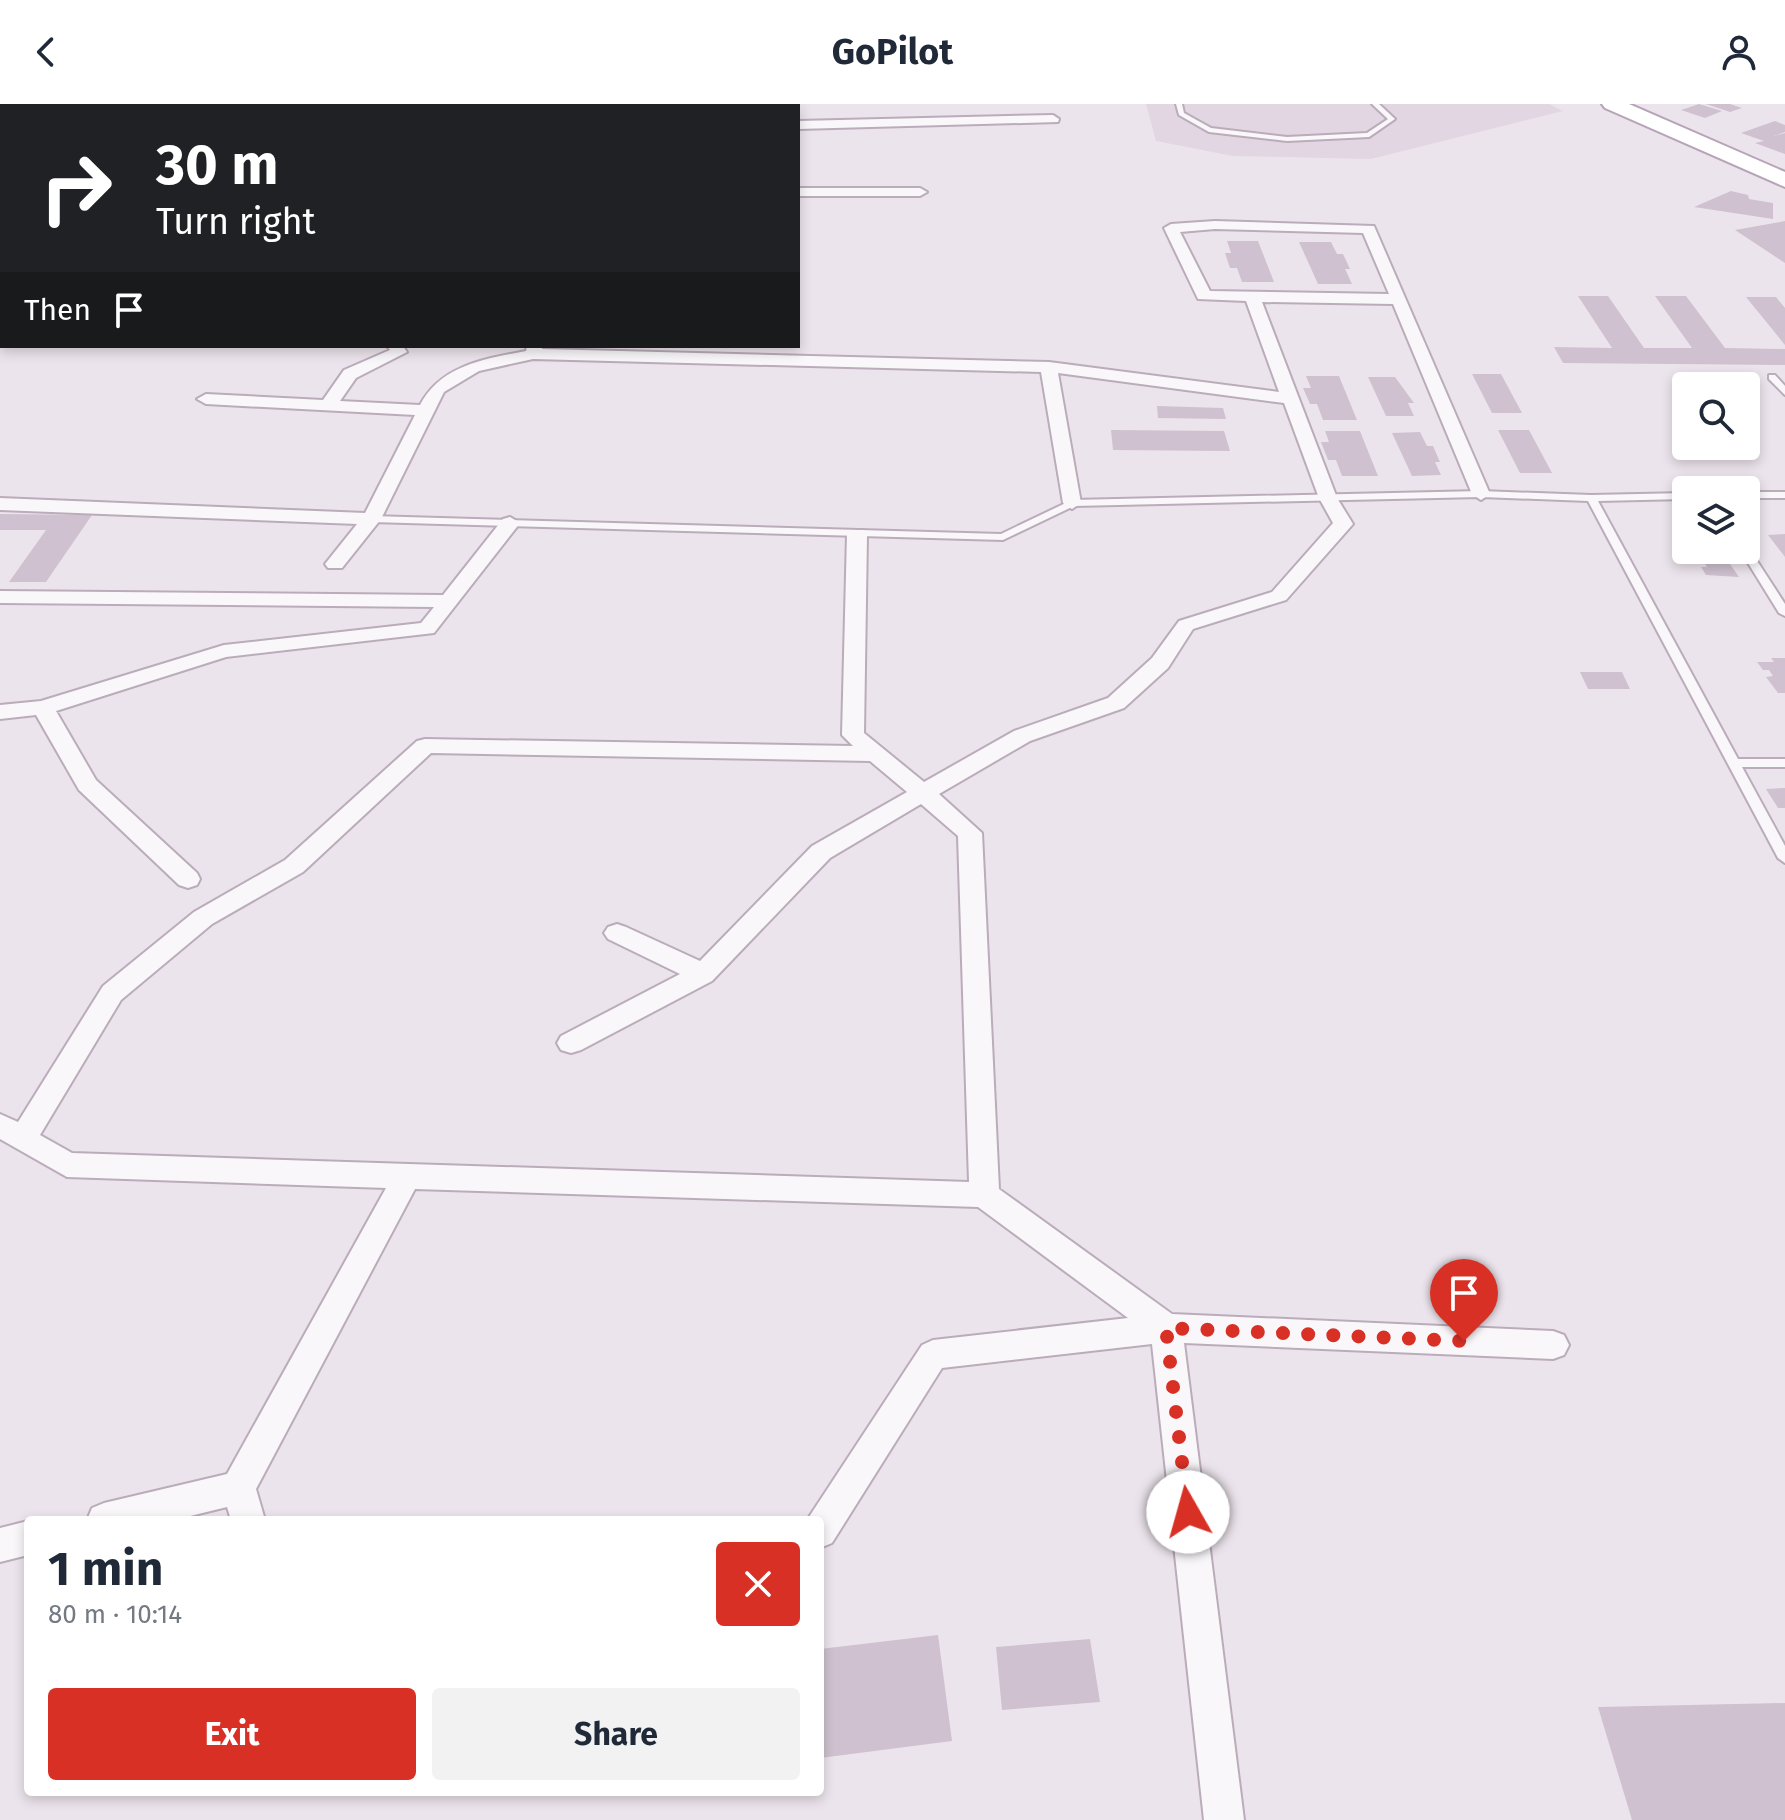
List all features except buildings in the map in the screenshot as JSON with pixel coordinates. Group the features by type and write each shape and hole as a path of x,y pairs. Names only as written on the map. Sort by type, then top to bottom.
{"main road":[{"path":"1612,104 1785,180"},
{"path":"1643,104 1785,166"}],"street":[{"path":"800,125 1053,119"},
{"path":"800,192 920,192"},
{"path":"1399,299 1204,296 1171,228 1215,225 1369,229 1399,299 1481,494"},
{"path":"571,1043 703,974 821,852 1022,736 1116,703 1160,663 1186,625 1279,596 1343,524 1328,498 1252,297"},
{"path":"328,405 350,374 399,352 396,348"},
{"path":"335,564 371,519 437,389 474,367 534,350 1049,367 1291,399"},
{"path":"1049,367 1072,503"},
{"path":"206,399 425,410"},
{"path":"0,504 371,519"},
{"path":"0,712 43,708 224,651 427,629 510,523"},
{"path":"857,534 853,735 970,833 984,1195"},
{"path":"0,597 447,601"},
{"path":"43,708 87,785 188,879"},
{"path":"875,754 425,746 294,866 203,918 112,993 11,1132 67,1165 984,1195 1166,1328 1219,1820"},
{"path":"617,933 703,974"},
{"path":"139,1516 243,1504 407,1176"},
{"path":"824,1525 933,1355 1166,1328 1553,1345"},
{"path":"0,1545 24,1539"}],"lane":[{"path":"1179,104 1181,114 1209,130 1287,139 1369,135 1392,119 1375,104"},
{"path":"1772,377 1785,392"},
{"path":"371,519 1003,537 1072,503 1481,494 1591,498 1672,496"},
{"path":"1760,495 1785,495"},
{"path":"1591,498 1785,858"},
{"path":"1754,564 1785,613"},
{"path":"1733,763 1785,763"}],"shaded area":[{"path":"1146,104 1549,104 1563,111 1371,159 1233,156 1156,141"}],"route":[{"path":"1188,1512 1166,1328 1464,1341"}]}
